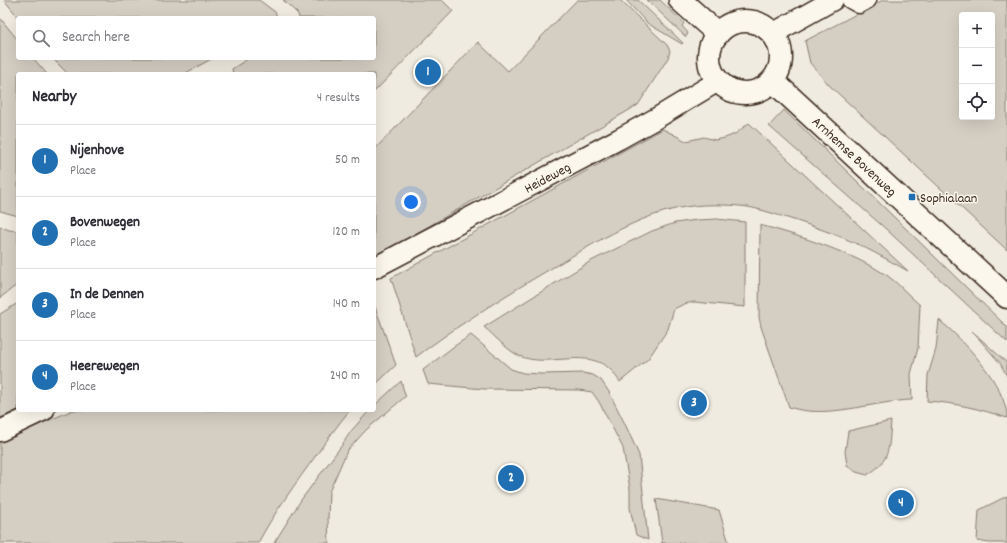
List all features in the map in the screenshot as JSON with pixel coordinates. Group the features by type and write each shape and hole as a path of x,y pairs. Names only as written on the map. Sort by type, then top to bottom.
{"main road":[{"path":"680,0 718,34"},
{"path":"747,21 757,23 767,28 772,34 779,45 781,54 781,64 773,81 756,92 746,94 736,93 727,89 718,81 710,68 709,59 711,46 718,34 730,24 747,21"},
{"name":"Arnhemse Bovenweg","path":"773,81 1007,297"}],"street":[{"path":"772,34 832,0"},
{"path":"850,0 860,5 868,0"},
{"name":"Heideweg","path":"376,267 619,139 718,81"},
{"path":"0,431 40,412"}],"shaded area":[{"path":"4,0 259,0 275,12 277,16 17,16"},
{"path":"283,0 442,0 453,11 376,90 376,72 233,72 232,69 246,60 376,60 376,16 298,16"},
{"path":"577,0 620,0 667,45 670,51 668,58 638,105 376,257 376,148 478,42 508,71"},
{"path":"626,0 638,0 683,43 682,44 647,23"},
{"path":"647,0 660,0 684,23 682,26 688,33 686,37"},
{"path":"883,0 1007,0 1007,250 829,85 810,63 805,41"},
{"path":"0,18 16,38 16,60 35,60 45,72 16,72 16,215 0,211"},
{"path":"54,60 209,60 188,72 66,72"},
{"path":"784,110 1007,327 1007,342 887,230 769,126"},
{"path":"749,123 908,271 875,253 834,234 760,210 723,205 705,205 679,208 656,214 641,220 598,241 485,309 416,357 391,278 663,129 686,141 704,137 715,140 735,134"},
{"path":"717,219 745,222 745,307 694,302 684,304 674,309 668,329 648,359 620,382 611,370 602,363 592,360 536,360 520,356 509,349 484,327 591,261 652,231 675,223"},
{"path":"760,225 826,246 859,260 888,276 920,305 918,348 911,374 912,400 818,412 789,407 761,327 759,317"},
{"path":"0,226 9,230 16,231 16,286 0,298"},
{"path":"16,304 16,411 0,418 0,314"},
{"path":"376,310 396,365 376,384"},
{"path":"939,320 949,328 971,351 992,378 1005,405 1007,418 968,407 927,401 928,375 936,349"},
{"path":"972,331 1007,363 1007,376 1000,363"},
{"path":"471,335 511,369 523,373 583,373 593,375 601,380 609,392 639,455 648,540 636,535 630,508 630,489 623,448 599,402 592,392 579,390 484,389 428,384 423,370"},
{"path":"401,381 406,396 366,430 347,451 329,492 329,543 274,543 301,500 351,431 368,412 376,412 376,404"},
{"path":"68,412 348,412 286,497 258,543 0,543 0,442"},
{"path":"891,421 889,446 885,459 875,470 867,475 856,472 847,465 845,452 848,431"},
{"path":"1007,496 1007,543 977,541 979,510"},
{"path":"656,499 719,510 729,543 662,543"}],"place":[{"name":"Nijenhove","path":"428,72"},
{"name":"Sophialaan","path":"912,197"},
{"name":"In de Dennen","path":"694,403"},
{"name":"Bovenwegen","path":"511,478"},
{"name":"Heerewegen","path":"901,503"}]}
